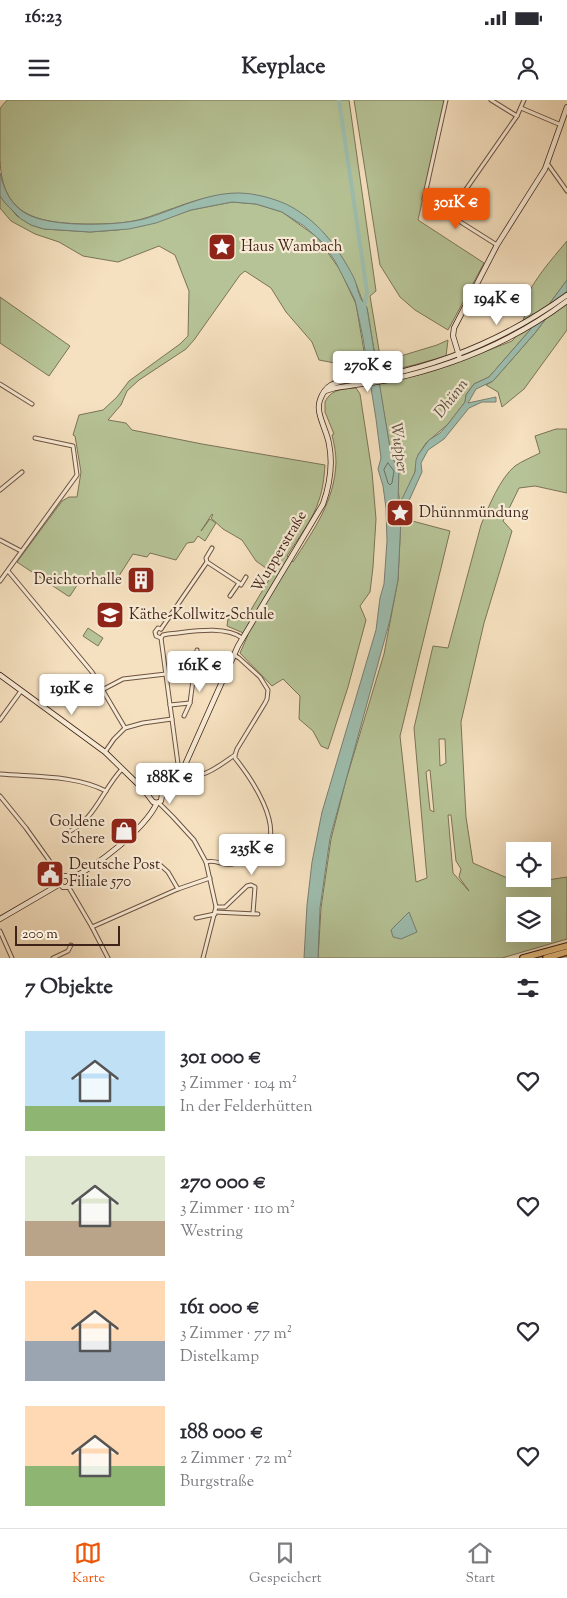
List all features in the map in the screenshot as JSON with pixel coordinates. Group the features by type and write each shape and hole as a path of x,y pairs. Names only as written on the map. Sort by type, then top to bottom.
{"highway":[{"path":"523,958 567,946"},
{"path":"546,958 567,952"}],"main road":[{"path":"459,357 453,336 454,328 497,245 547,163 567,107"},
{"path":"459,357 516,328 567,295"},
{"path":"459,357 508,338 540,320 567,301"},
{"name":"Wupperstraße","path":"70,879 88,870 121,844 138,827 151,810 157,798 173,786 180,776 242,638 321,509 328,491 331,471 328,437 318,408 325,391 346,384 423,372 459,357"},
{"path":"0,675 105,752 144,790 157,798"},
{"path":"66,876 70,879 71,882 68,886 64,887 60,884 61,877 66,876"},
{"path":"0,919 60,884"}],"street":[{"path":"446,100 424,199 497,245"},
{"path":"491,100 517,116"},
{"path":"448,215 517,116 524,100"},
{"path":"522,108 561,125"},
{"path":"547,163 567,191"},
{"path":"0,384 32,404"},
{"path":"0,581 76,475 73,446 35,438"},
{"path":"0,490 22,472"},
{"path":"0,540 21,551"},
{"path":"212,548 206,558 207,562 161,629 158,628 155,632 156,636 222,630 234,633 242,638"},
{"path":"207,562 239,584"},
{"path":"8,571 92,672 104,689 125,728"},
{"path":"230,596 246,577"},
{"path":"161,629 178,764 182,769 194,775 202,775 235,755 267,699 268,690 260,677 239,658 234,656"},
{"path":"184,716 190,703 197,650"},
{"path":"104,689 123,679 166,674"},
{"path":"0,720 21,691"},
{"path":"170,705 190,703"},
{"path":"105,752 125,728 143,723 172,719"},
{"path":"206,862 210,860 223,865 257,856 264,852 271,839 270,821 252,779 235,755"},
{"path":"66,833 86,820 122,768"},
{"path":"0,774 64,779 92,784 106,791"},
{"path":"0,796 26,828 61,877"},
{"path":"157,798 194,840 206,862 216,907 203,958"},
{"path":"139,867 157,862 168,872 178,889"},
{"path":"92,927 178,889 210,878"},
{"path":"216,907 225,907 247,886 251,885 255,887 253,914"},
{"path":"68,886 108,958"},
{"path":"196,918 215,913 258,914"},
{"path":"0,932 12,958"},
{"path":"53,958 68,951 71,945"}],"green space":[{"path":"7,100 349,100 376,291 370,296 381,362 448,340 446,356 378,373 367,308 346,265 330,240 310,220 285,204 271,199 246,194 222,195 198,200 142,219 107,224 50,221 23,211 13,202 6,191 2,175 0,109"},
{"path":"354,100 445,100 418,220 484,263 448,330 415,310 400,297 380,265"},
{"path":"0,196 17,216 31,225 44,229 90,232 142,226 191,210 232,202 256,204 282,212 317,237 340,270 356,304 368,375 353,377 335,363 319,360 312,342 286,312 271,288 245,271 240,275 186,349 139,380 127,391 121,405 108,420 126,423 132,430 325,465 322,487 316,507 309,522 287,556 293,562 322,515 332,490 335,476 336,459 332,435 334,434 325,412 325,402 334,392 342,389 356,388 360,394 372,472 376,519 373,567 370,592 360,606 366,620 348,687 328,749 321,746 313,731 299,719 300,696 283,679 272,686 240,653 248,635 227,626 228,619 246,618 273,573 256,561 242,540 223,529 211,518 212,514 201,531 210,519 216,523 205,541 198,536 194,542 187,543 176,560 150,553 147,557 133,554 117,579 106,574 97,586 83,576 70,596 17,562 62,501 69,497 77,497 81,472 75,436 73,435 79,415 103,410 117,397 129,381 180,344 188,336 189,291 175,255 159,246 118,262 83,256 59,242 35,234 11,221 0,208"},
{"path":"567,241 567,280 530,330 489,377 474,384 466,395 465,402 448,424 426,443 418,455 415,472 400,503 397,484 399,470 390,448 379,384 451,365 512,341 518,334 522,324 528,305 524,302 528,294 543,270"},
{"path":"567,291 567,330 524,389 502,407 498,392 486,385 493,381 535,333"},
{"path":"0,297 70,346 49,376 0,343"},
{"path":"556,429 567,429 567,493 535,486 519,488 503,521 512,531 484,623 461,722 466,817 473,863 506,877 506,887 551,887 551,879 567,877 567,939 502,958 318,958 321,908 331,839 346,780 384,654 398,580 401,518 450,531 400,736 416,882 427,878 414,728 433,646 448,648 481,525 495,494 504,478 515,466 540,453 535,436","holes":["439,739 445,739 446,763 440,766","430,770 434,812 430,810 426,772","448,815 451,815 456,861 461,869 459,877 469,891 453,873"]},
{"path":"88,628 103,638 98,646 83,636"}],"water":[{"path":"0,173 6,190 15,205 25,213 50,221 101,224 132,221 144,219 202,199 238,193 257,195 275,200 286,204 308,218 334,245 354,278 360,297 367,308 390,448 399,470 398,500 400,503 415,472 418,455 429,440 440,433 448,424 465,402 466,395 474,384 489,377 530,330 567,280 567,291 535,333 493,381 476,389 468,403 496,397 496,402 482,402 469,408 444,439 428,450 421,463 422,472 401,518 398,580 390,620 330,838 320,908 318,958 304,958 312,862 322,812 376,630 380,598 384,584 387,541 386,508 378,469 381,458 376,419 355,300 335,261 322,242 304,226 282,212 256,204 232,202 191,210 156,223 129,229 90,232 44,229 31,225 21,219 5,203 0,196"},
{"path":"409,912 417,932 401,939 393,937 391,930"}],"waterway":[{"path":"339,100 367,292 364,308"}],"place":[{"name":"Haus Wambach","path":"222,247"},
{"name":"Dhünnmündung","path":"400,513"},
{"name":"Deichtorhalle","path":"141,580"},
{"name":"Käthe-Kollwitz-Schule","path":"110,615"},
{"name":"Goldene Schere","path":"124,831"},
{"name":"Deutsche Post Filiale 570","path":"50,874"}],"water label":[{"name":"Dhünn","path":"452,399"},
{"name":"Wupper","path":"398,448"}]}
